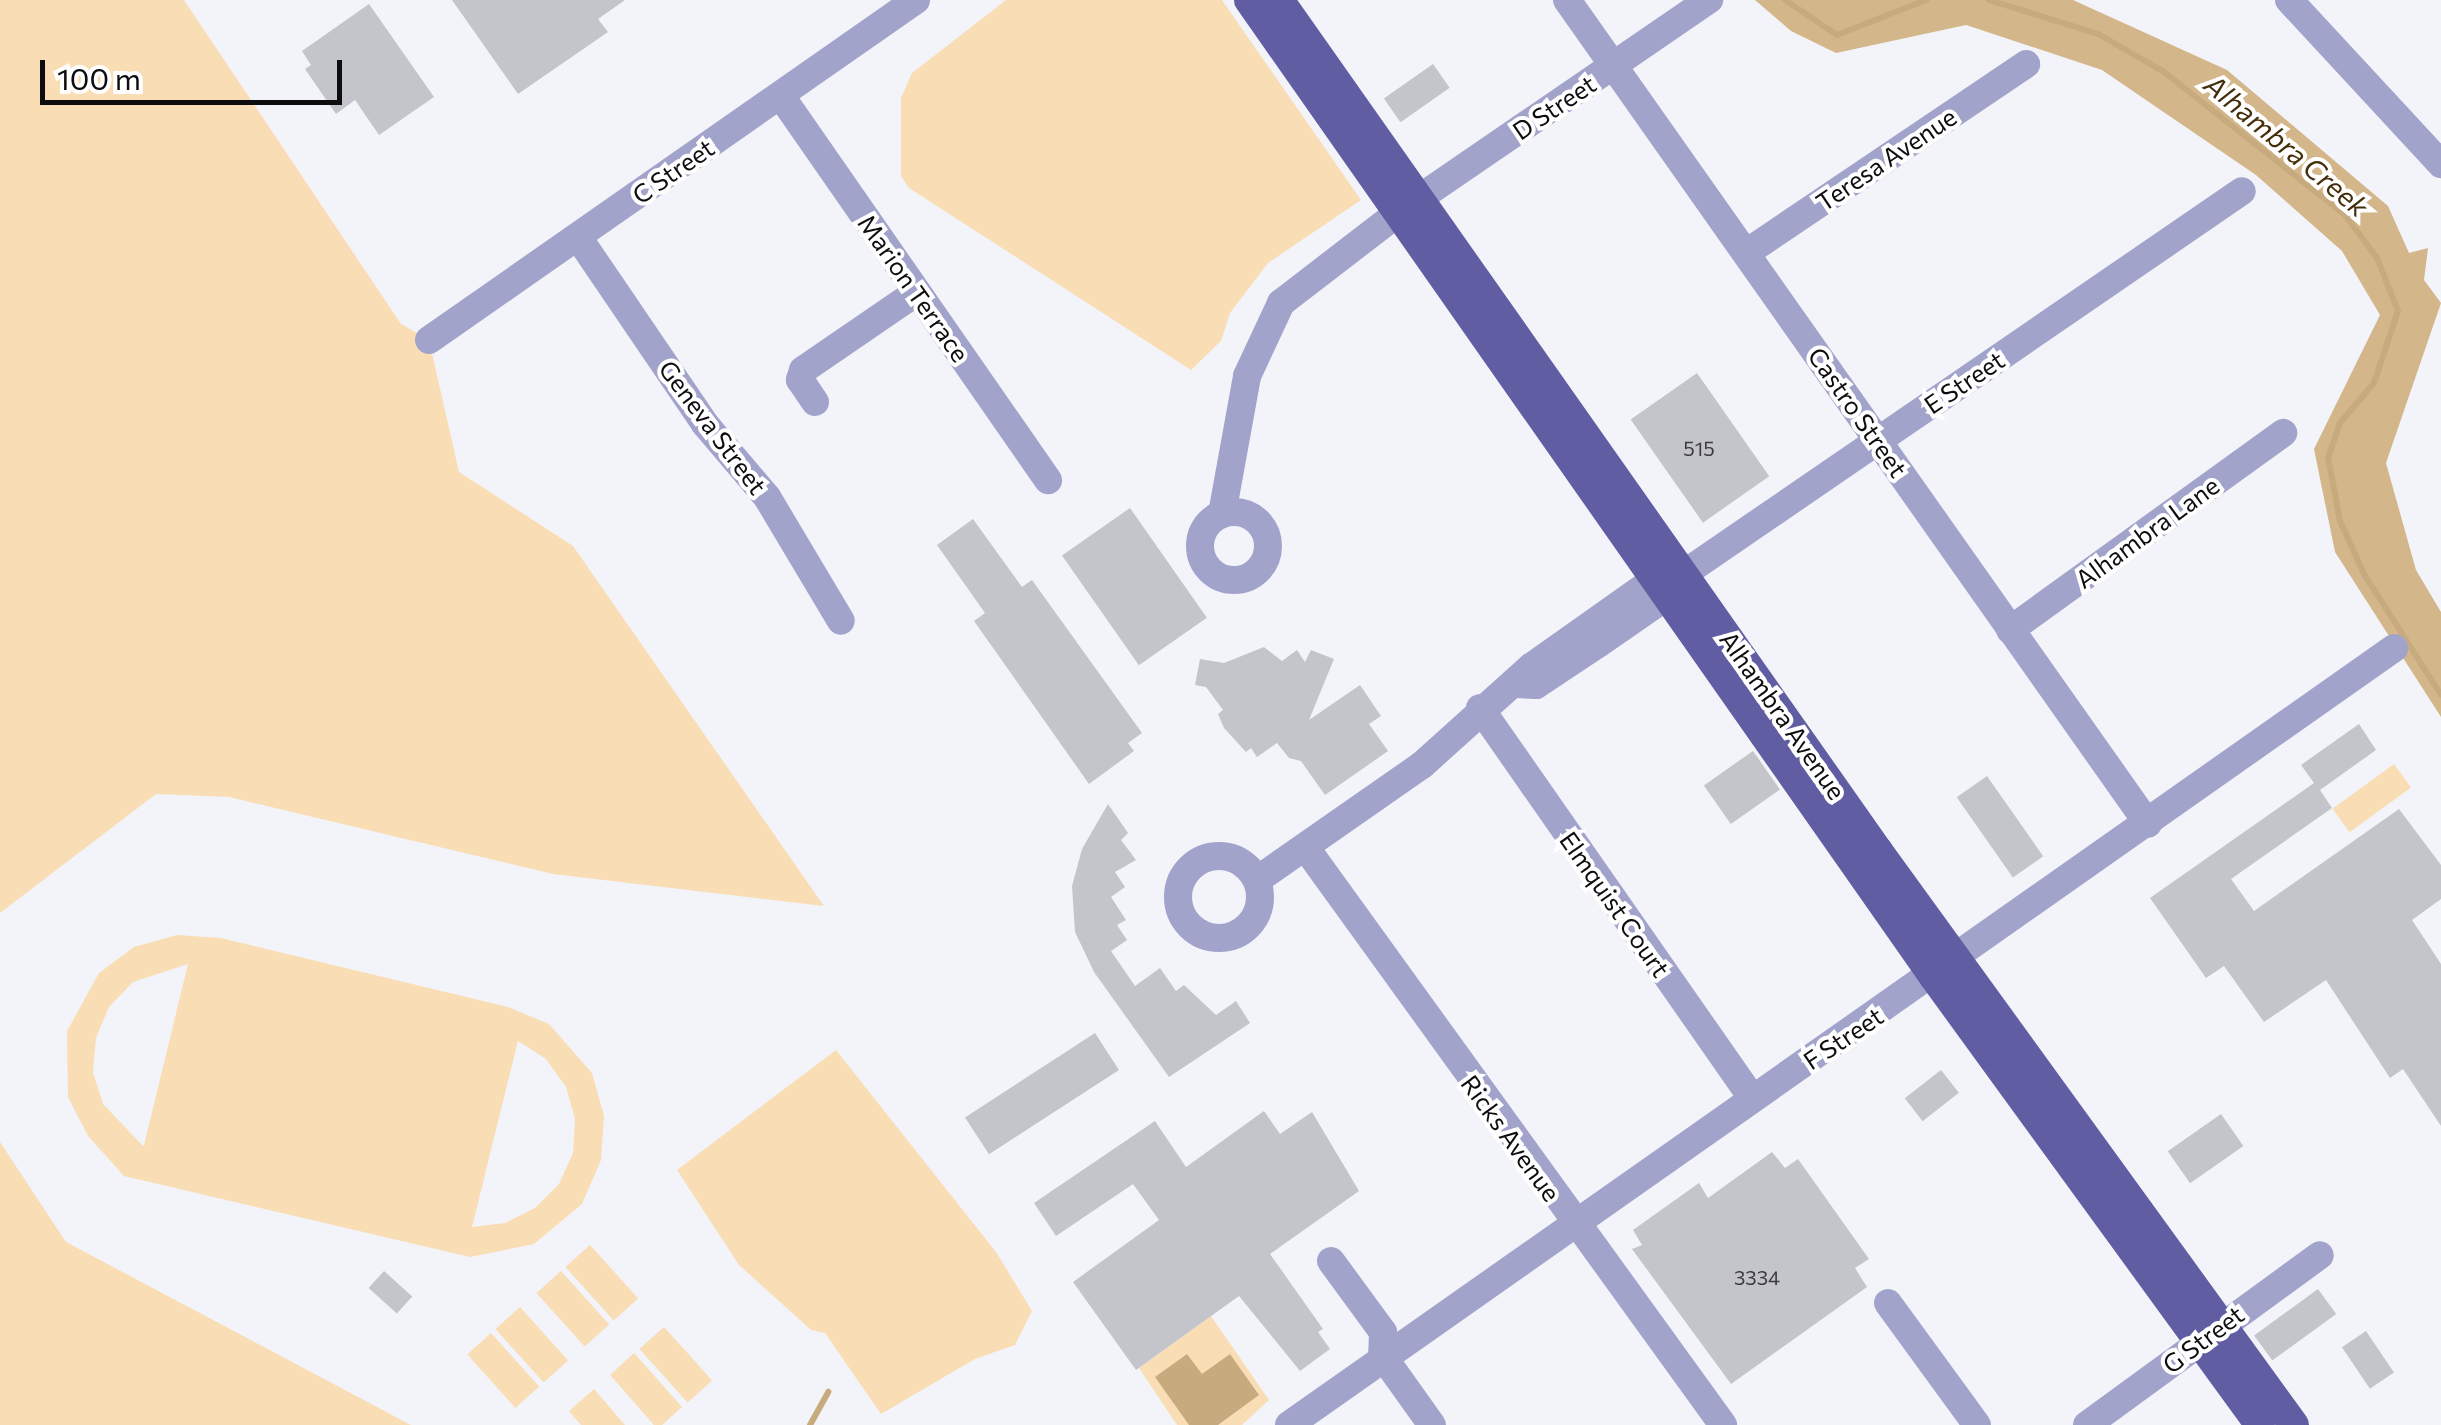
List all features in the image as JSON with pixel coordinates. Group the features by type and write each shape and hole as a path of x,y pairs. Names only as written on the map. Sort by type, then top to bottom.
{"main road":[{"name":"Alhambra Avenue","path":"1249,0 1410,205"},
{"name":"Alhambra Avenue","path":"1278,0 1410,205 1934,977 2209,1334 2294,1425"},
{"name":"Alhambra Avenue","path":"1668,583 1959,957 2209,1334 2260,1425"}],"street":[{"name":"C Street","path":"428,340 916,0"},
{"name":"Castro Street","path":"1567,0 2148,824"},
{"name":"D Street","path":"1222,514 1229,452 1266,327 1306,281 1709,0"},
{"path":"2296,3 2441,164"},
{"name":"Teresa Avenue","path":"1746,253 2026,64"},
{"name":"Marion Terrace","path":"780,96 1048,480"},
{"name":"E Street","path":"1257,880 1422,765 1480,708 1517,684 1536,685 1668,583 2242,191"},
{"name":"Geneva Street","path":"578,237 705,424 766,497 841,621"},
{"path":"816,402 800,380 803,370 917,292"},
{"name":"Alhambra Lane","path":"2010,630 2283,434"},
{"name":"F Street","path":"1289,1425 1382,1355 1574,1226 1752,1098 1934,977 2394,648"},
{"name":"Elmquist Court","path":"1480,708 1752,1098"},
{"name":"Ricks Avenue","path":"1306,848 1574,1226 1722,1425"},
{"name":"G Street","path":"2087,1425 2320,1255"},
{"path":"1331,1260 1383,1332 1382,1355 1432,1425"},
{"path":"1888,1303 1977,1425"}],"shaded area":[{"path":"0,0 184,0 401,324 429,340 459,472 573,546 824,906 553,874 229,797 156,794 0,913"},
{"path":"1006,0 1222,0 1361,200 1268,263 1230,313 1221,341 1191,370 909,188 901,176 901,98 912,73"},
{"path":"1755,0 2073,0 2227,70 2388,206 2409,253 2428,248 2424,280 2441,303 2386,463 2416,570 2441,612 2441,717 2335,552 2314,449 2380,315 2342,251 2256,175 2102,70 1966,25 1836,53 1791,31"},
{"path":"2394,764 2411,787 2350,832 2333,809"},
{"path":"177,935 221,938 508,1007 549,1024 592,1073 604,1116 601,1160 582,1204 534,1244 470,1257 124,1176 88,1136 68,1097 67,1031 99,973 134,947","holes":["188,964 144,1145 143,1146 103,1104 93,1072 96,1038 109,1007 133,982","518,1041 546,1059 566,1087 575,1119 573,1153 559,1184 535,1208 505,1223 472,1227"]},
{"path":"836,1050 996,1252 1032,1311 1015,1345 975,1359 881,1414 825,1333 811,1330 739,1265 677,1170"},
{"path":"0,1142 66,1242 411,1425 0,1425"},
{"path":"590,1245 638,1299 614,1321 565,1267"},
{"path":"561,1271 609,1325 585,1347 536,1293"},
{"path":"520,1307 568,1361 544,1383 495,1329"},
{"path":"1211,1316 1269,1400 1242,1425 1177,1425 1139,1368"},
{"path":"664,1327 712,1381 688,1403 639,1349"},
{"path":"491,1333 539,1387 515,1408 467,1354"},
{"path":"634,1353 682,1407 662,1425 654,1425 610,1375"},
{"path":"1187,1354 1202,1374 1230,1354 1259,1395 1218,1425 1189,1425 1155,1377"},
{"path":"594,1389 625,1425 581,1425 569,1411"}],"building":[{"path":"452,0 625,0 598,19 608,32 518,94"},
{"path":"369,4 434,97 379,135 355,100 336,114 305,69 311,65 302,51"},
{"path":"1433,64 1450,88 1400,122 1384,98"},
{"path":"1697,373 1769,476 1703,523 1631,419"},
{"path":"1130,508 1207,618 1139,665 1062,556"},
{"path":"973,519 1022,587 1032,580 1142,733 1128,743 1134,751 1089,784 974,621 985,613 937,545"},
{"path":"1264,647 1282,661 1297,650 1305,662 1311,650 1334,659 1309,720 1360,685 1381,716 1369,724 1388,751 1325,795 1301,761 1289,758 1277,743 1257,757 1251,748 1246,752 1224,728 1218,714 1223,710 1206,687 1195,685 1200,659 1224,663"},
{"path":"2359,724 2376,750 2320,790 2332,808 2231,879 2254,911 2399,809 2441,865 2441,899 2412,920 2441,964 2441,1126 2403,1069 2390,1078 2326,980 2264,1022 2224,966 2206,978 2150,898 2314,783 2301,765"},
{"path":"1753,751 1780,790 1731,824 1704,785"},
{"path":"1987,776 2043,856 2013,877 1957,797"},
{"path":"1108,804 1128,833 1121,840 1136,860 1115,872 1125,887 1111,897 1126,920 1117,925 1127,940 1111,951 1135,986 1160,968 1176,991 1184,985 1216,1015 1236,1001 1250,1023 1169,1077 1094,972 1075,932 1072,886 1082,849"},
{"path":"1095,1033 1119,1070 989,1154 965,1117"},
{"path":"1941,1070 1959,1093 1923,1121 1905,1098"},
{"path":"1264,1111 1280,1134 1312,1112 1359,1191 1270,1254 1323,1329 1318,1332 1330,1349 1300,1371 1239,1296 1136,1370 1073,1282 1159,1220 1133,1184 1056,1236 1034,1203 1155,1121 1186,1167"},
{"path":"2221,1114 2243,1146 2190,1183 2168,1151"},
{"path":"1772,1152 1785,1168 1798,1159 1869,1259 1855,1268 1867,1287 1731,1384 1632,1249 1642,1245 1633,1230 1699,1183 1708,1198"},
{"path":"384,1271 412,1296 397,1314 369,1288"},
{"path":"2318,1289 2336,1314 2272,1361 2254,1335"},
{"path":"2366,1331 2394,1372 2370,1389 2342,1347"}],"waterway":[{"name":"Alhambra Creek","path":"1785,0 1837,35 1926,0"},
{"name":"Alhambra Creek","path":"1989,0 2098,34 2164,72 2345,215 2377,258 2398,311 2374,383 2340,423 2328,457 2340,521 2364,574 2441,695"},
{"path":"810,1425 828,1392"}]}
